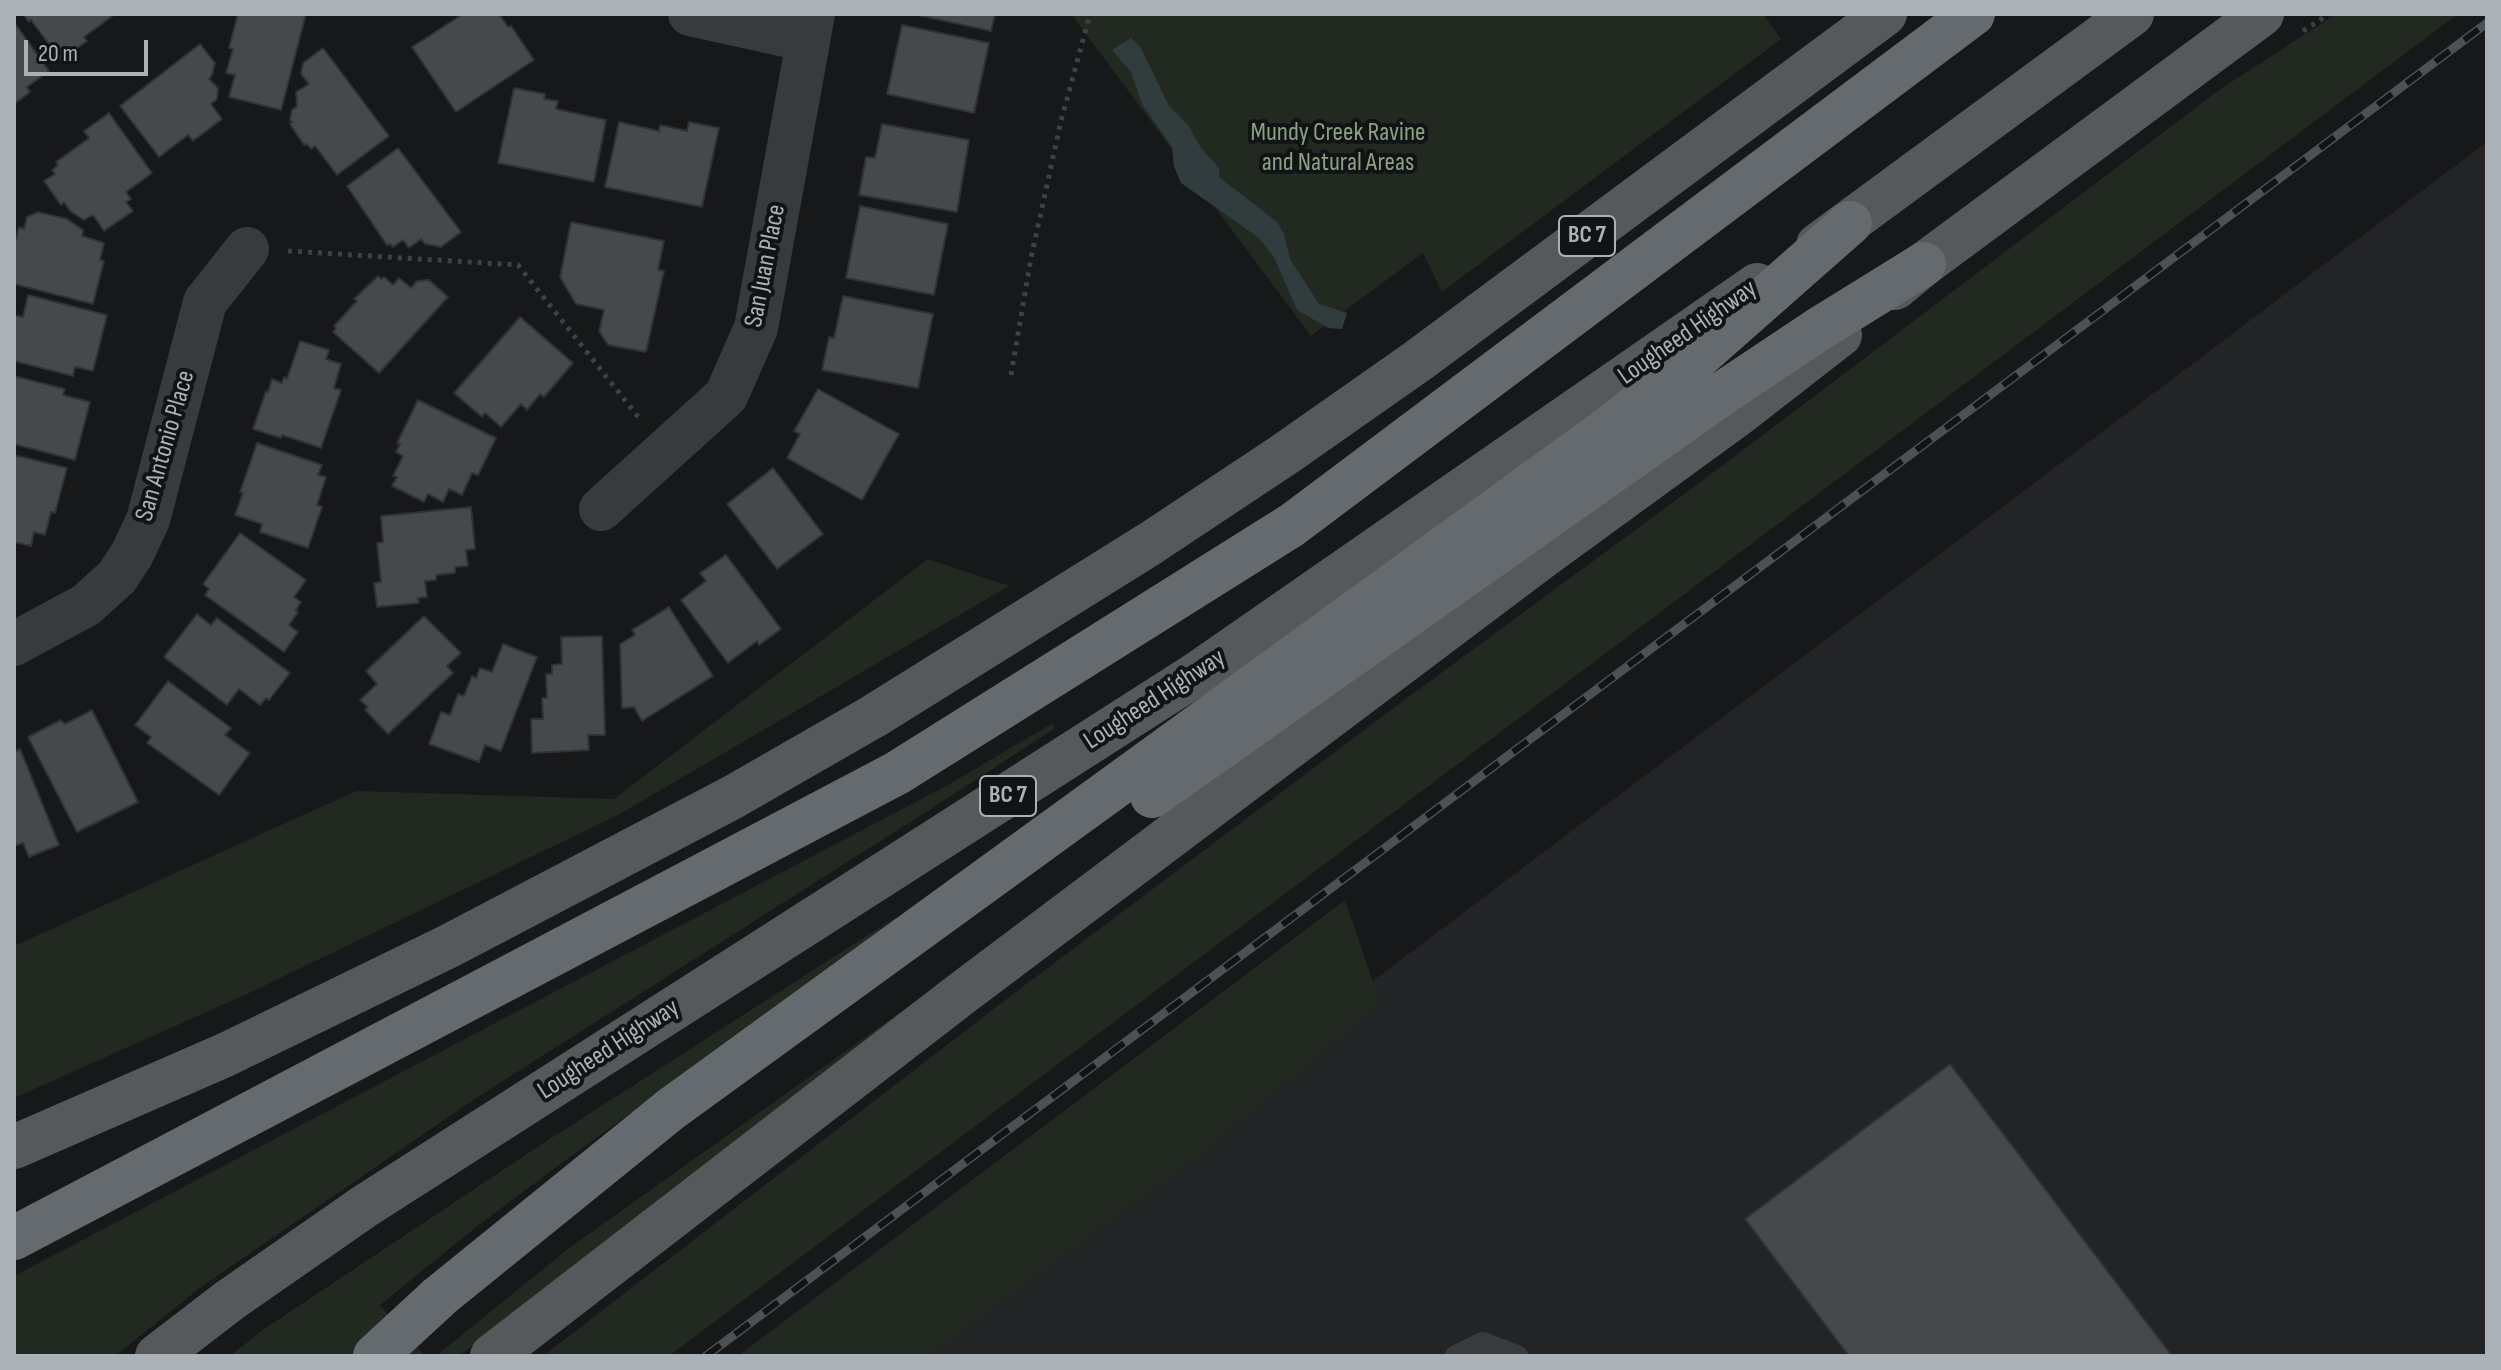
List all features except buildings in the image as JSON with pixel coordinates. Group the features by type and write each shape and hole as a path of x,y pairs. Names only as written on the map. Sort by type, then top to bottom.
{"highway":[{"path":"14,1238 897,773 1292,525 1973,14"},
{"path":"375,1356 424,1310 596,1168 711,1080 1613,425 1698,357 1850,223"},
{"path":"424,1310 1723,393 1924,264"}],"main road":[{"name":"BC 7","path":"14,1147 225,1055 449,946 707,811 874,716 1151,543 1285,454 1419,360 1885,14"},
{"name":"Lougheed Highway","path":"157,1356 230,1300 387,1191 1195,675 1850,223 2132,14"},
{"path":"492,1356 961,994 1542,557 1775,387 1924,264 2262,14"}],"street":[{"path":"690,14 810,27"},
{"name":"San Juan Place","path":"601,509 726,396 756,328 810,27"},
{"name":"San Antonio Place","path":"14,644 86,605 117,577 132,554 148,520 205,302 247,249"}],"lane":[{"path":"1456,1356 1483,1343 1517,1356"}],"path":[{"path":"1011,375 1031,258 1061,121 1090,14"},
{"path":"247,249 518,265 642,422"}],"shaded area":[{"path":"1131,38 1141,48 1169,106 1188,125 1201,148 1219,168 1219,177 1277,222 1284,234 1290,259 1319,304 1347,313 1342,329 1328,328 1297,310 1274,257 1259,238 1181,183 1174,167 1172,147 1142,104 1131,72 1112,50"},
{"path":"2487,142 2487,1356 873,1356 1027,1241"}],"green space":[{"name":"Mundy Creek Ravine and Natural Areas","path":"1071,14 1763,14 1781,39 1442,292 1423,253 1311,336"},
{"path":"2336,14 2458,14 669,1356 543,1356 1013,994 1718,469 2219,90"},
{"path":"928,559 1009,586 620,814 247,994 14,1098 14,946 356,791 614,799"},
{"path":"1053,723 1054,729 473,1100 201,1287 115,1356 14,1356 14,1276 946,786"},
{"path":"1345,900 1380,1003 1207,1149 928,1356 738,1356"},
{"path":"899,915 802,990 480,1224 380,1305 425,1356 230,1356 264,1329 542,1144"},
{"path":"996,944 459,1356 436,1356 569,1248"}],"railway":[{"path":"706,1356 2487,23"}]}
